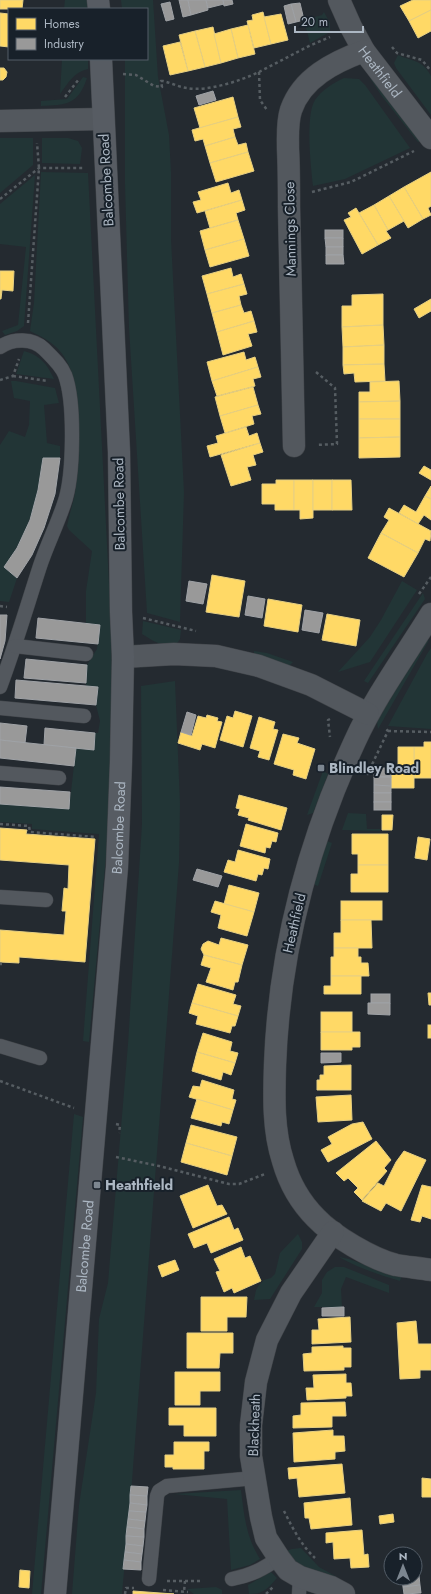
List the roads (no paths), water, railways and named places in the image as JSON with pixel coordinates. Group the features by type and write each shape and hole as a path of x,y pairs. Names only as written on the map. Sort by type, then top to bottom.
{"main road":[{"name":"Balcombe Road","path":"55,1594 116,867 121,762 123,657 120,612 119,452 101,66"}],"street":[{"name":"Heathfield","path":"339,0 351,27 364,50 425,144"},
{"name":"Mannings Close","path":"294,446 288,127 291,110 299,94 321,71 334,63 364,50"},
{"path":"0,121 103,118"},
{"name":"Heathfield","path":"431,614 376,720 354,742 309,862 293,921 282,984 276,1048 274,1120 283,1163 304,1203 317,1219 366,1254 395,1265 431,1270"},
{"path":"123,657 174,654 216,656 259,666 311,685 346,702 376,720"},
{"name":"Blackheath","path":"334,1232 291,1292 267,1340 256,1382 251,1425 251,1456 260,1517 266,1538 279,1558 300,1585 331,1587 344,1594"}],"lane":[{"path":"0,347 15,340 24,340 40,345 55,361 65,375 69,396 72,435 71,462 65,502 43,559 15,646 0,686"},
{"path":"15,646 86,654"},
{"path":"0,708 84,716"},
{"path":"0,773 59,778"},
{"path":"0,897 46,900"},
{"path":"0,1046 40,1058"},
{"path":"149,1579 157,1496 159,1491 167,1486 255,1478"},
{"path":"232,1579 246,1576 260,1570 279,1558"}],"place":[{"name":"Blindley Road","path":"321,768"},
{"name":"Heathfield","path":"97,1185"}]}
